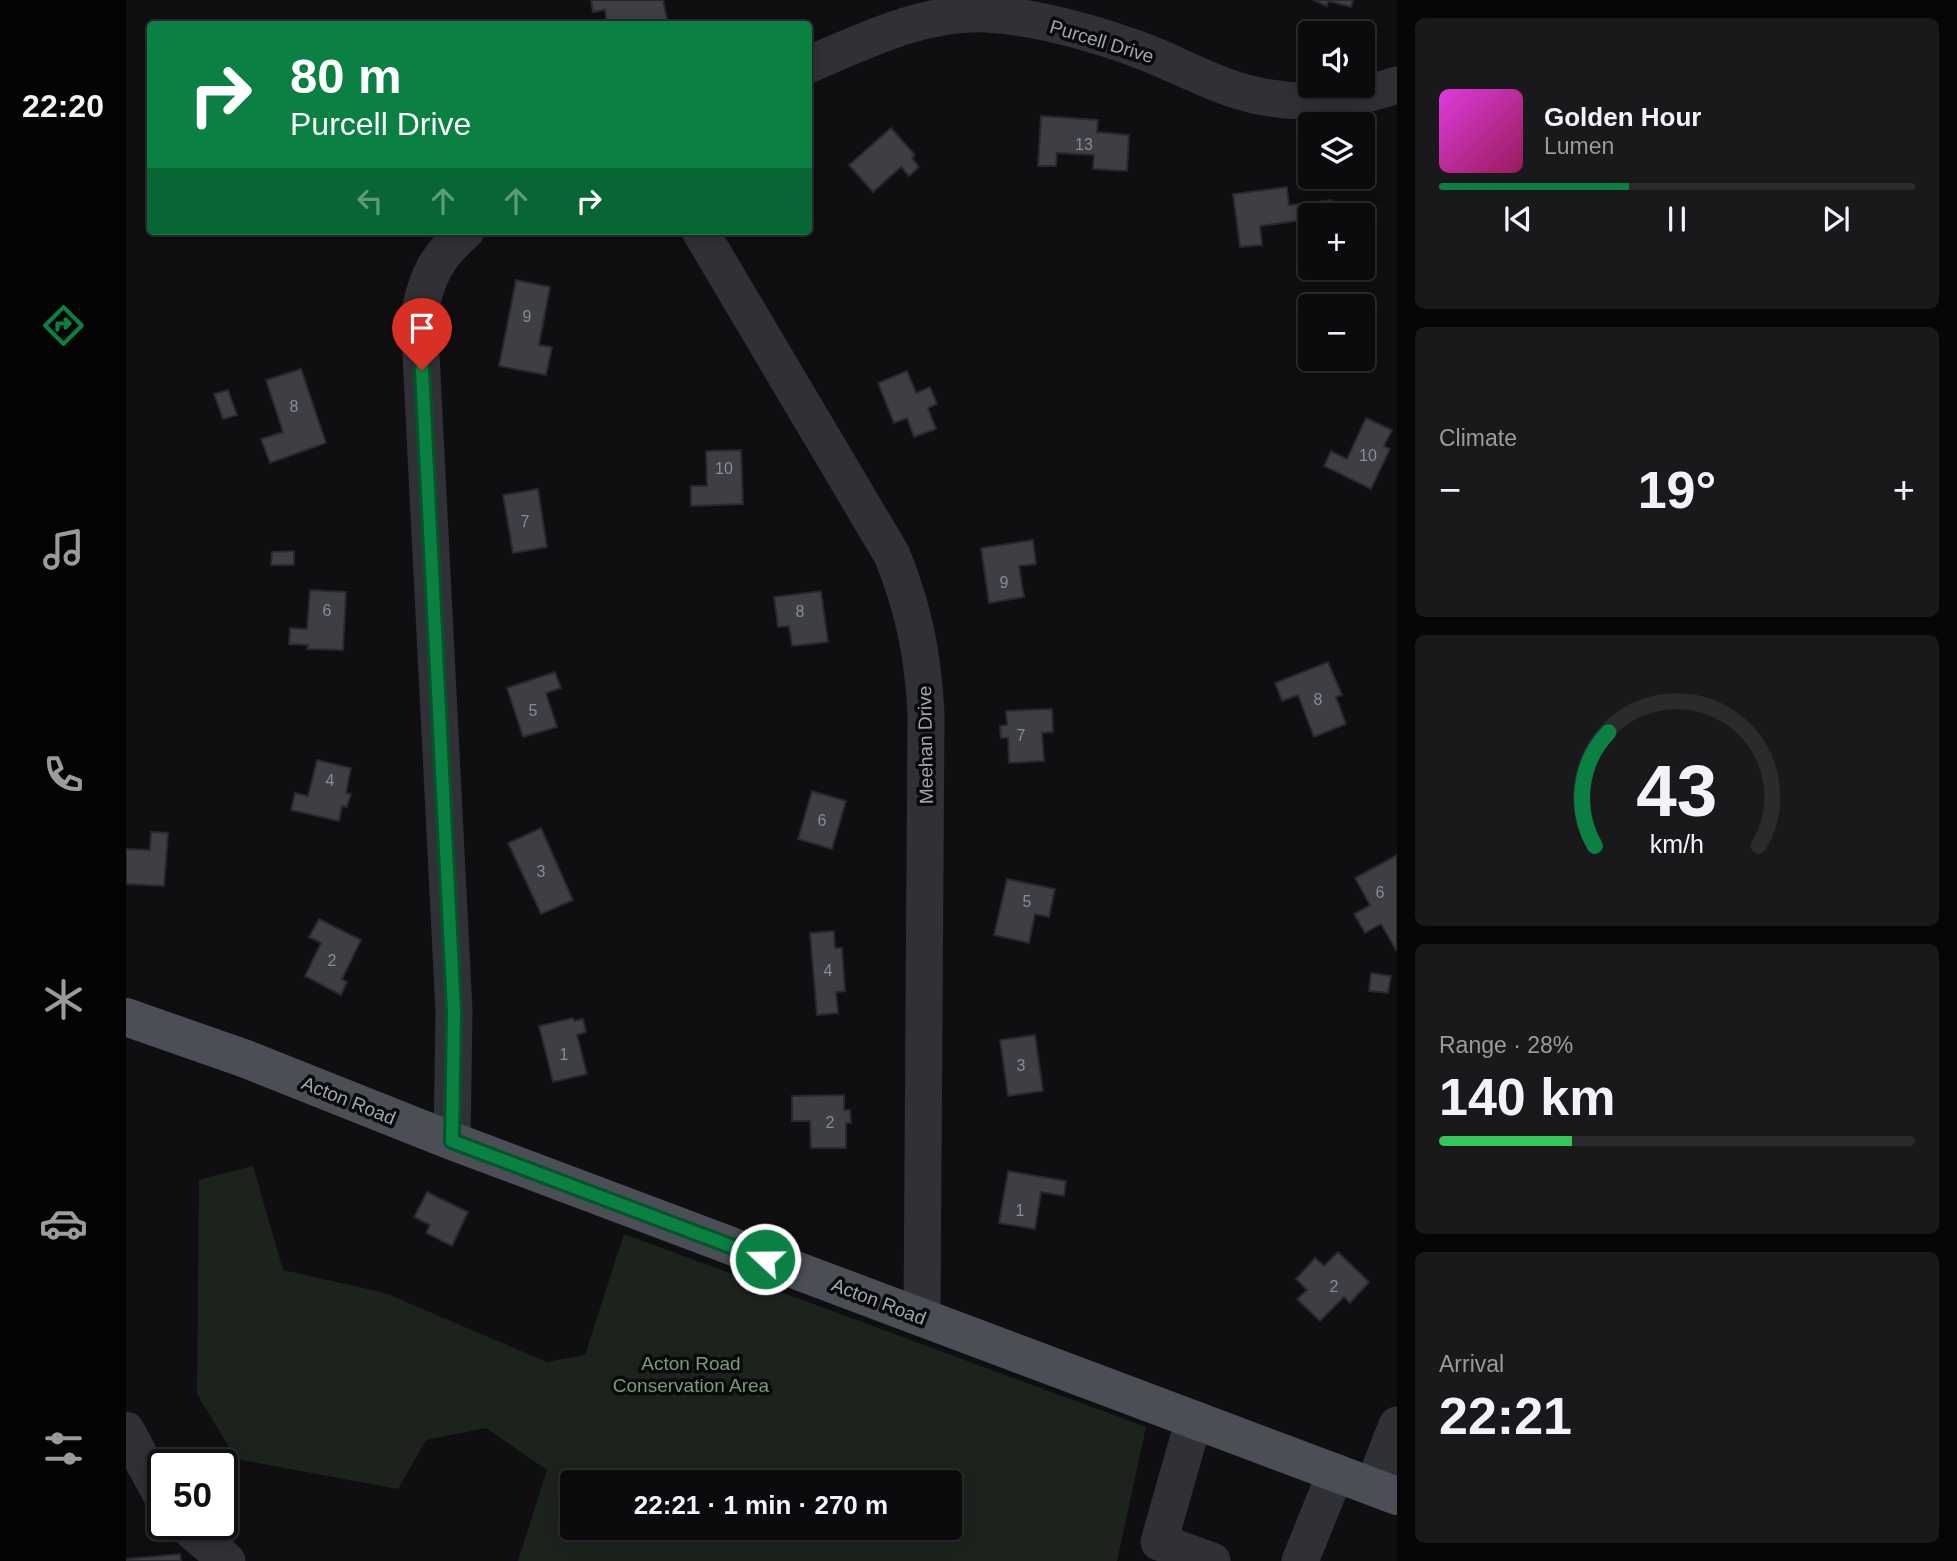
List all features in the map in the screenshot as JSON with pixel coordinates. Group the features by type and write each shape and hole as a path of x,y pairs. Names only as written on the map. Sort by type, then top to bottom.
{"main road":[{"name":"Acton Road","path":"126,1017 246,1059 452,1141 1385,1492"}],"street":[{"name":"Purcell Drive","path":"812,63 904,26 985,7 1137,49 1231,89 1270,98 1329,99 1395,92"},
{"path":"452,1141 454,1011 419,315 426,280 444,250 461,235"},
{"name":"Meehan Drive","path":"702,235 892,555 911,603 923,660 926,714 922,1317"},
{"path":"1194,1419 1159,1542 1212,1561"},
{"path":"1385,1492 1397,1425"},
{"path":"126,1430 147,1469"},
{"path":"1300,1561 1336,1472"},
{"path":"203,1540 227,1561"}],"green space":[{"name":"Acton Road Conservation Area","path":"253,1166 283,1270 385,1293 547,1362 585,1355 624,1234 1146,1427 1117,1561 518,1561 547,1470 486,1428 426,1440 398,1489 238,1459 238,1449 230,1449 197,1394 199,1180"}],"building":[{"path":"591,0 663,0 667,21 607,21 605,10 593,12"},
{"path":"1313,0 1353,0 1351,7 1328,1 1327,6"},
{"path":"1041,116 1098,120 1097,132 1129,135 1127,171 1093,169 1094,155 1057,153 1056,166 1038,166"},
{"path":"891,128 915,155 912,158 919,167 909,176 901,167 873,192 849,165"},
{"path":"1287,187 1289,205 1298,204 1298,221 1260,226 1262,245 1240,247 1233,194"},
{"path":"1332,200 1332,203 1306,203"},
{"path":"516,280 550,287 539,345 552,347 546,375 499,366"},
{"path":"301,369 326,443 270,463 261,439 283,432 266,380"},
{"path":"907,371 916,393 930,387 937,404 928,408 936,429 914,437 907,418 894,423 878,383"},
{"path":"228,390 237,415 223,419 214,394"},
{"path":"1366,418 1392,430 1384,446 1390,449 1371,489 1324,466 1331,451 1347,459"},
{"path":"741,450 743,504 691,506 691,486 707,486 706,451"},
{"path":"538,489 547,547 513,553 503,495"},
{"path":"1033,540 1036,564 1019,566 1024,597 989,603 981,548"},
{"path":"294,551 294,565 271,565 272,552"},
{"path":"310,590 346,592 343,650 307,649 308,645 289,644 290,628 307,629"},
{"path":"821,591 828,642 792,646 789,626 778,627 774,597"},
{"path":"1328,662 1342,695 1336,697 1346,724 1314,737 1298,695 1282,701 1275,683"},
{"path":"555,672 561,688 546,693 557,727 523,737 507,688"},
{"path":"1052,709 1053,732 1042,733 1044,761 1009,763 1008,738 1001,738 1000,726 1007,725 1006,711"},
{"path":"317,760 351,768 346,793 351,794 347,807 342,806 339,821 291,810 295,793 308,796"},
{"path":"812,791 846,801 832,849 798,839"},
{"path":"541,828 573,900 541,914 508,843"},
{"path":"151,832 168,833 164,886 126,884 126,849 150,850"},
{"path":"1397,855 1396,950 1381,924 1365,933 1354,914 1370,905 1355,878"},
{"path":"1007,879 1055,889 1049,917 1035,914 1029,943 994,935"},
{"path":"319,919 361,940 342,979 347,982 341,995 305,976 321,943 309,937"},
{"path":"834,931 835,948 842,948 845,991 836,992 838,1013 817,1015 810,933"},
{"path":"1371,973 1391,976 1388,993 1369,991"},
{"path":"573,1018 574,1021 583,1019 586,1032 577,1035 587,1074 553,1082 539,1026"},
{"path":"1035,1035 1043,1091 1008,1096 1000,1040"},
{"path":"844,1095 844,1110 850,1110 851,1123 846,1123 846,1148 811,1148 810,1121 792,1121 792,1096"},
{"path":"1008,1171 1066,1181 1064,1196 1041,1192 1035,1229 999,1223"},
{"path":"427,1192 468,1212 452,1246 426,1233 430,1225 414,1217"},
{"path":"1338,1252 1369,1282 1350,1303 1344,1297 1320,1321 1297,1299 1307,1290 1296,1279 1315,1258 1324,1266"},
{"path":"180,1554 181,1561 126,1561 126,1559"}],"route":[{"path":"422,370 454,1011 452,1141 765,1259"}]}
